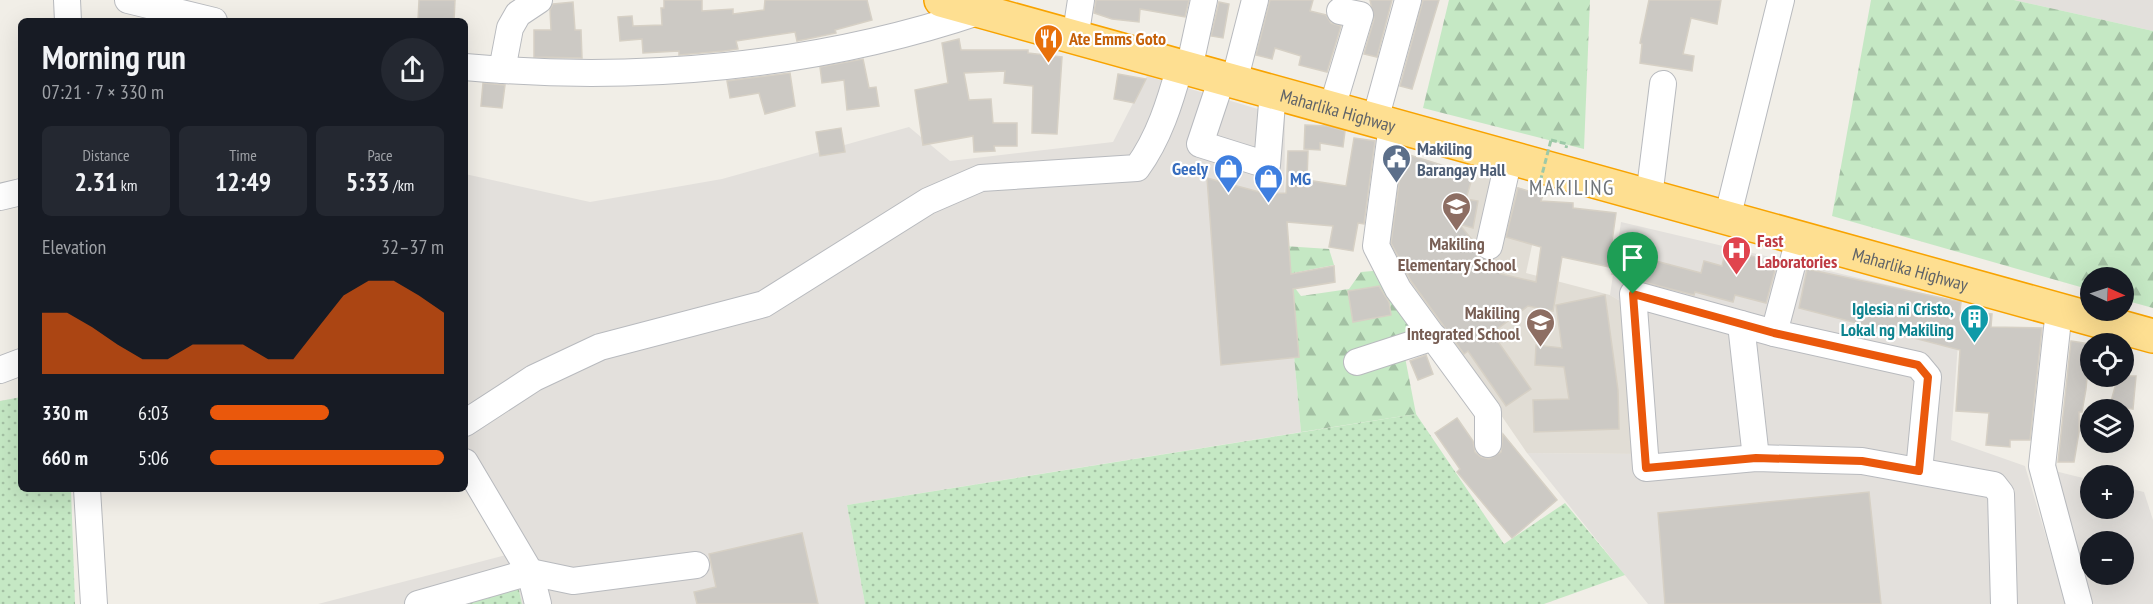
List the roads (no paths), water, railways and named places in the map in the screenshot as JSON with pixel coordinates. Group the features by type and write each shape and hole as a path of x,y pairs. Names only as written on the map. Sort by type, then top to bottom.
{"highway":[{"name":"Maharlika Highway","path":"941,0 2153,336"}],"street":[{"path":"67,0 68,18"},
{"path":"128,0 202,18"},
{"path":"502,70 510,28 518,14 538,0"},
{"path":"1076,39 1081,0"},
{"path":"468,421 534,378 600,347 764,304 928,201 981,178 1137,168 1151,149 1184,68 1204,0"},
{"path":"1255,0 1228,80 1200,144 1267,165 1273,92"},
{"path":"1408,0 1384,122 1376,246 1398,289 1488,412 1488,444"},
{"path":"1727,219 1781,0"},
{"path":"468,67 654,73 834,50 919,32 981,11"},
{"path":"1332,108 1360,15 1340,11"},
{"path":"1649,197 1663,84"},
{"path":"1489,246 1509,158"},
{"path":"0,197 18,193"},
{"path":"1774,333 1799,239"},
{"path":"1919,471 1928,377 1923,368 1774,333 1633,294 1646,468 1756,458 1862,461 1995,485 2001,494 2004,604"},
{"path":"2059,310 2042,466 2079,604"},
{"path":"1741,324 1756,458"},
{"path":"1357,362 1434,337"},
{"path":"0,370 18,363"},
{"path":"468,467 530,572 538,604"},
{"path":"87,492 94,604"},
{"path":"418,604 530,572 573,581 696,565"}],"place":[{"name":"Ate Emms Goto","path":"1048,64"},
{"name":"Makiling Barangay Hall","path":"1396,184"},
{"name":"Geely","path":"1229,194"},
{"name":"MG","path":"1269,204"},
{"name":"Makiling Elementary School","path":"1457,232"},
{"name":"Fast Laboratories","path":"1736,276"},
{"name":"Iglesia ni Cristo, Lokal ng Makiling","path":"1975,344"},
{"name":"Makiling Integrated School","path":"1541,348"}],"district":[{"name":"MAKILING","path":"1572,187"}]}
